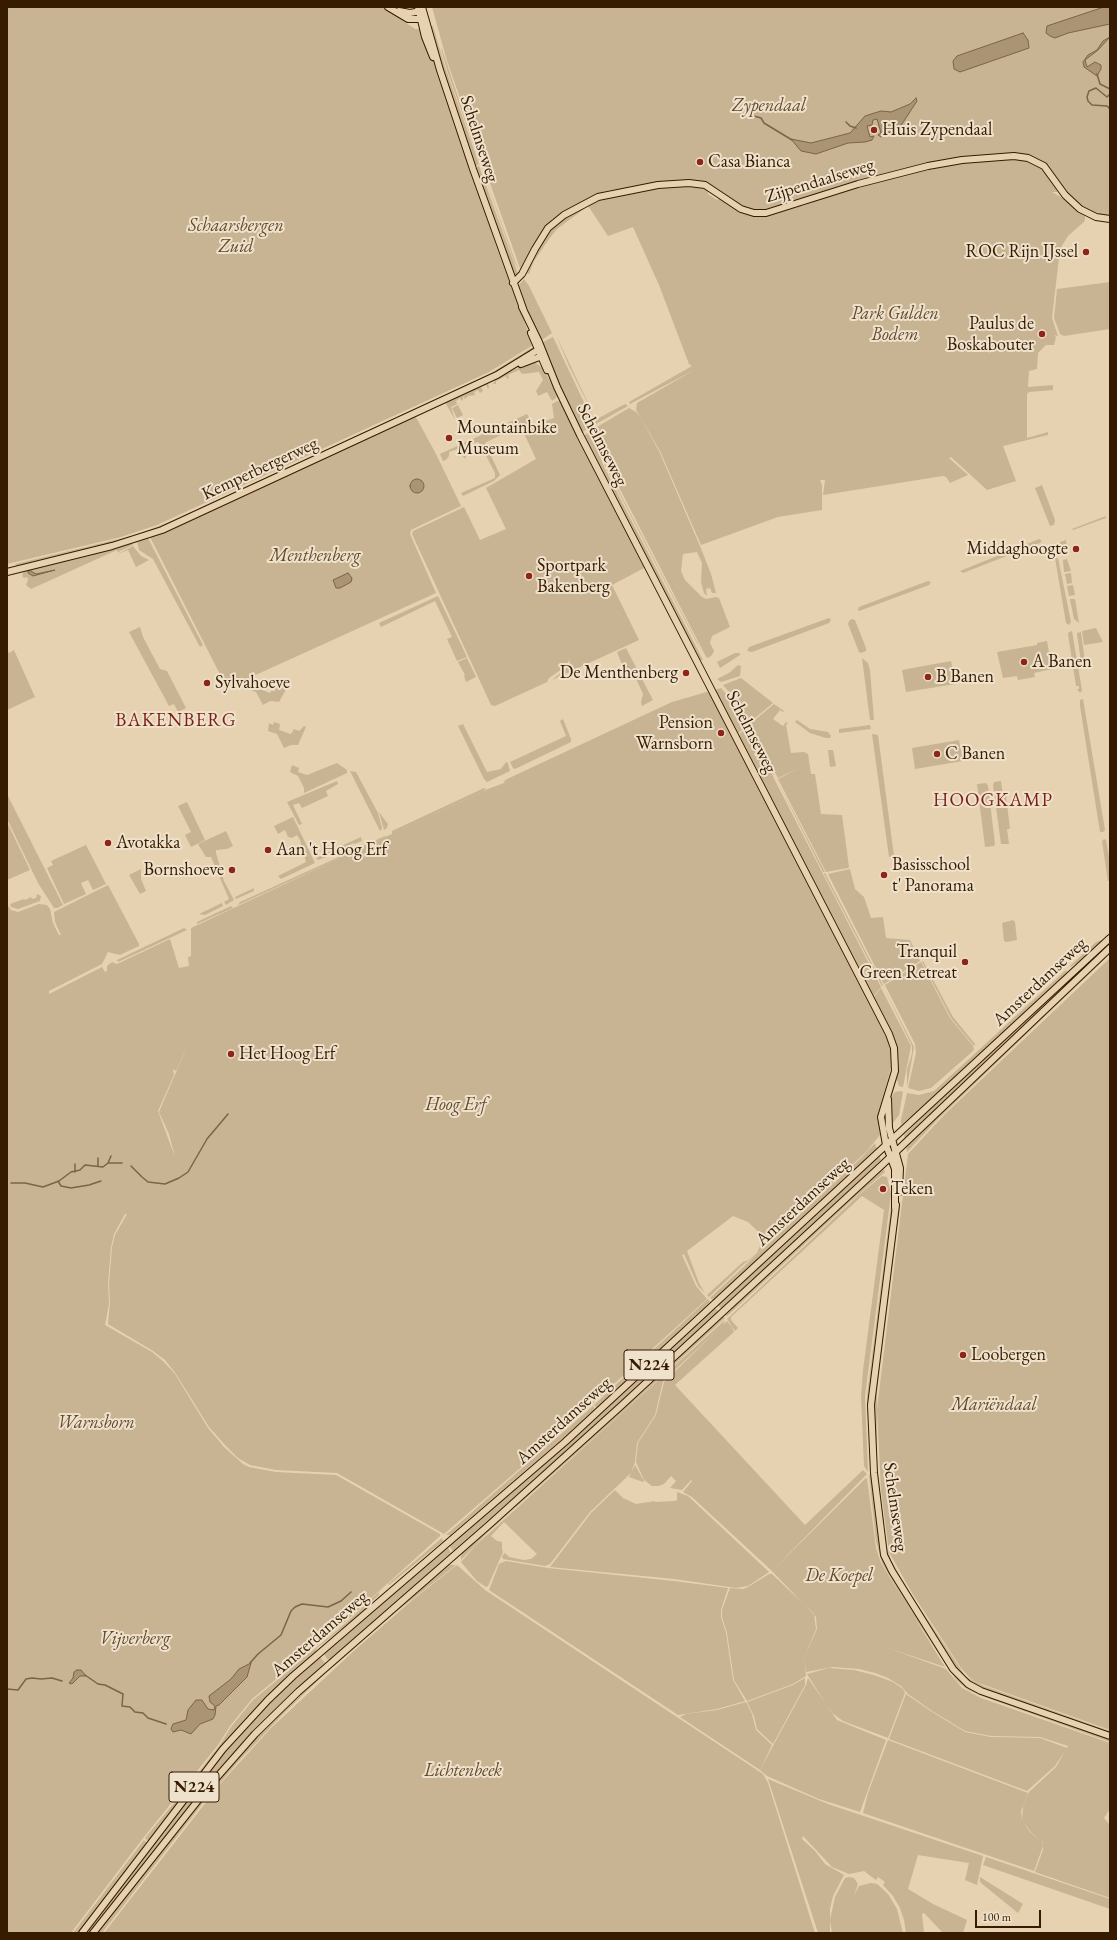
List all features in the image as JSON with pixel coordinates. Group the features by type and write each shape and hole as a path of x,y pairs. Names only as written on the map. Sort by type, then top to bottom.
{"main road":[{"path":"388,7 408,18 423,19"},
{"path":"396,11 410,13 420,9"},
{"name":"Schelmseweg","path":"420,9 428,45 440,70 513,283 542,357 887,1028 896,1060 895,1071 881,1117 886,1145 895,1169 895,1208"},
{"name":"Zijpendaalseweg","path":"513,283 522,274 531,255 546,232 564,214 598,196 658,185 689,183 705,185 741,209 760,214 773,212 858,184 928,166 962,160 1014,156 1028,158 1044,166 1065,195 1080,209 1096,217 1110,220"},
{"name":"Kemperbergerweg","path":"512,367 539,349"},
{"name":"Kemperbergerweg","path":"8,571 112,546 162,530 512,367 542,357"},
{"name":"Amsterdamseweg","path":"82,1933 203,1775 244,1725 278,1690 319,1652 565,1442 1110,938"},
{"name":"Amsterdamseweg","path":"93,1933 211,1784 248,1742 298,1692 588,1436 896,1152 1110,948"},
{"name":"Schelmseweg","path":"888,1096 887,1118 899,1162 901,1179 895,1208 871,1405 875,1480 884,1555 892,1571 953,1669 968,1684 981,1691 1110,1736"}],"green space":[{"name":"Schaarsbergen Zuid","path":"7,7 383,7 415,29 421,29 435,64 499,254 533,345 489,372 157,525 121,537 7,564"},
{"name":"Zypendaal","path":"432,7 1110,7 1110,217 1098,214 1099,211 1096,214 1083,208 1070,197 1046,164 1029,156 1019,154 1005,153 947,160 766,211 747,210 703,182 659,183 657,181 656,184 606,191 564,213 555,219 521,271 447,61"},
{"path":"430,26 433,26 445,67 479,164 474,167"},
{"path":"442,49 480,163 447,70"},
{"name":"Park Gulden Bodem","path":"1009,157 1028,160 1043,168 1059,190 1057,192 1052,192 1066,200 1085,216 1084,222 1068,236 1060,249 1052,318 1058,336 1054,335 1056,337 1054,345 1046,345 1038,353 1037,369 1029,371 1028,387 1053,385 1053,390 1029,392 1027,394 1027,438 1048,432 1048,435 1003,446 1016,481 987,490 951,457 949,458 968,475 950,483 946,477 943,476 823,495 825,480 820,480 822,485 822,510 778,517 701,545 660,451 636,410 637,403 696,369 630,404 629,402 692,366 689,364 659,285 633,227 608,236 587,204 599,198 642,190 689,185 708,190 708,194 717,200 721,198 767,215 800,205 803,206 839,192 948,164"},
{"path":"481,165 515,261 520,272 514,261"},
{"path":"479,166 518,274 517,275 514,274 475,168"},
{"path":"584,205 584,209 557,229 534,261 529,274 526,273 528,266 550,230 558,222"},
{"path":"524,279 529,286 552,333 540,341 519,292 519,285"},
{"path":"1110,282 1110,329 1064,336 1060,334 1054,318 1057,289"},
{"path":"556,335 589,405 595,424 588,404 569,366"},
{"path":"553,337 590,415 592,427 582,432 572,415 541,343"},
{"path":"533,347 532,351 491,375 491,373"},
{"path":"534,362 543,368 557,395 552,401 547,392 538,396 536,391 543,380 539,372 522,374 519,370 508,375 509,378 507,379 506,376 496,381 496,384 493,384 496,379 528,363"},
{"path":"489,374 490,376 419,409 418,408"},
{"path":"488,383 488,389 486,385 481,387 483,391 480,393 478,390 474,392 475,395 468,396 465,399 463,396 462,401 460,398 456,401 457,404 451,407 455,420 445,402"},
{"name":"Sportpark Bakenberg","path":"560,401 646,567 612,585 639,640 552,680 569,666 570,659 566,666 549,678 547,682 495,706 491,705 412,534 413,531 464,507 480,540 506,529 486,488 536,459 520,425 485,443 500,475 494,481 463,496 461,493 495,478 495,473 480,444 478,442 470,444 465,459 457,449 449,452 449,456 443,461 440,454 527,414 534,425 554,418 552,404"},
{"path":"625,404 628,406 596,424 595,420"},
{"path":"458,405 463,415 457,418 452,408"},
{"path":"629,408 636,412 640,417 659,451 700,546 711,574 716,593 712,593 710,588 706,589 707,596 704,593 701,582 702,563 697,552 683,554 681,571 685,580 702,597 706,599 716,597 719,598 730,627 712,636 710,643 714,651 708,658 706,657 603,456 597,427"},
{"path":"415,409 166,526 134,538 133,536 169,522"},
{"name":"Menthenberg","path":"414,416 436,454 461,506 411,530 410,534 436,593 227,688 150,537"},
{"path":"594,429 599,454 604,467 703,660 699,660 583,436"},
{"path":"595,430 606,466 701,651 605,466 600,452"},
{"path":"1042,485 1055,520 1054,525 1050,526 1035,488"},
{"path":"1106,516 1106,518 1073,530 1072,529"},
{"path":"131,536 132,538 17,567 15,564"},
{"path":"148,538 203,645 200,647 153,559 139,550 137,542"},
{"path":"1039,539 1042,541 1040,543 963,573 960,571"},
{"path":"1066,540 1068,554 1062,555 1060,542"},
{"path":"132,543 133,545 118,552 117,550 31,589 26,585 28,580 27,577 24,578 22,576 24,570"},
{"path":"133,546 141,556 149,560 136,567 128,550 116,555"},
{"path":"1055,558 1058,558 1071,622 1069,625 1066,623"},
{"path":"1067,559 1071,571 1064,572 1063,560"},
{"path":"1071,573 1072,583 1067,584 1065,574"},
{"path":"928,581 931,582 929,585 859,611 858,610 859,607"},
{"path":"1073,585 1075,595 1069,596 1067,586"},
{"path":"438,596 467,657 457,661 447,639 452,637 435,601 381,627 379,623"},
{"path":"1070,599 1075,599 1079,623 1074,619"},
{"path":"829,618 831,620 829,623 752,652 747,651 749,647"},
{"path":"852,619 855,620 866,648 866,651 861,653 859,652 848,624"},
{"path":"140,627 143,637 160,669 167,671 186,708 178,712 174,704 169,706 129,632"},
{"path":"1096,628 1103,642 1084,645 1082,631"},
{"path":"1072,631 1082,690 1080,693 1077,689 1079,689 1079,686 1076,686 1068,634"},
{"path":"1078,631 1078,633 1081,632 1085,662 1081,662 1077,634"},
{"name":"A Banen","path":"1047,641 1052,669 1034,673 1035,677 1018,680 1017,676 1003,678 997,652 1037,645 1037,643"},
{"path":"626,648 653,700 642,706 641,702 643,694 633,672 623,667 617,652"},
{"path":"7,649 9,653 14,650 35,697 7,710"},
{"path":"735,653 740,653 740,655 720,668 717,662"},
{"path":"467,658 476,677 466,682 465,675 458,662"},
{"path":"862,658 868,663 870,670 874,720 870,720"},
{"name":"B Banen","path":"951,661 955,684 906,692 902,670"},
{"path":"738,665 741,666 740,676 721,682 717,679 729,673"},
{"path":"741,678 773,703 749,723 739,704 723,685"},
{"path":"255,683 258,685 257,688 270,693 271,691 275,691 275,686 281,688 282,686 285,687 286,683 289,684 279,702 270,701 263,705 256,692 246,688"},
{"path":"721,688 733,702 746,725 737,735 715,690"},
{"name":"Hoog Erf","path":"710,691 885,1029 891,1049 892,1064 878,1113 880,1135 867,1151 769,1242 748,1222 733,1216 687,1251 699,1283 705,1293 698,1286 684,1254 682,1255 696,1286 707,1299 547,1445 444,1534 337,1473 276,1470 250,1465 238,1458 225,1445 209,1427 176,1374 165,1360 153,1351 108,1324 112,1247 115,1235 127,1214 125,1214 114,1234 111,1247 108,1283 109,1304 105,1325 152,1352 164,1362 175,1374 208,1428 224,1447 243,1464 249,1467 276,1472 336,1475 440,1534 440,1536 346,1621 252,1699 230,1726 218,1745 144,1837 71,1933 7,1933 7,904 11,910 18,912 39,904 47,905 50,909 53,923 59,935 61,935 55,922 54,912 108,885 139,944 139,946 120,955 108,952 102,964 49,991 49,994 102,967 105,972 107,971 107,966 112,962 117,964 170,939 179,968 189,966 188,957 191,956 191,928 488,789 504,783 505,780 672,702","holes":["191,1037 159,1112 169,1134 175,1157 158,1111 174,1075 173,1069 176,1071"]},
{"path":"1083,699 1105,830 1103,832 1100,832 1080,706 1080,700"},
{"path":"774,704 784,711 783,712 780,710 773,719 783,726 786,722 788,723 786,725 791,753 804,752 808,754 811,774 815,774 821,814 842,815 848,868 826,872 778,779 799,768 778,778 750,724"},
{"path":"563,719 571,742 515,769 513,768 510,762 566,736 560,721"},
{"path":"797,720 810,729 828,732 831,736 830,738 810,733 795,722"},
{"path":"274,722 280,724 279,730 291,734 294,729 299,731 304,726 306,727 298,745 291,745 284,748 277,734 268,731 269,723 273,725"},
{"path":"463,724 487,772 501,769 506,762 508,763 510,771 487,782 484,779 458,726"},
{"path":"748,725 774,774 773,775"},
{"path":"870,725 871,729 839,733 839,729"},
{"path":"747,726 881,987 873,997 738,736"},
{"path":"872,734 878,735 894,856 889,857"},
{"name":"C Banen","path":"959,740 963,761 915,769 912,748"},
{"path":"828,750 833,750 836,766 830,767"},
{"path":"337,763 347,770 347,773 304,793 304,788 298,776 290,772 292,765 299,768 298,772 307,775"},
{"path":"350,771 356,772 378,813 382,828 380,831"},
{"path":"775,776 804,832 825,872 823,872"},
{"path":"337,781 338,784 326,791 328,796 302,808 299,803 293,805 302,824 299,825 287,802"},
{"path":"1001,781 1003,796 1006,796 1010,829 1007,829 1009,844 1001,844 993,785 994,782"},
{"path":"986,783 988,786 995,844 994,846 985,847 977,784"},
{"path":"484,788 486,789 482,792 392,834 392,831"},
{"path":"7,794 63,905 57,908 54,908 38,883 7,819"},
{"path":"187,802 205,840 191,847 185,835 191,832 178,806"},
{"path":"379,812 388,824 387,828 384,830"},
{"path":"293,817 315,863 281,879 278,876 306,862 300,840 297,835 292,838 288,837 285,830 278,834 274,826"},
{"path":"7,822 30,870 7,880"},
{"path":"226,831 233,846 227,849 216,850 216,853 224,881 234,900 226,905 224,902 229,899 211,857 206,857 198,844"},
{"path":"385,836 386,837 238,905 240,902"},
{"path":"361,837 362,841 353,843 342,850 339,847"},
{"path":"1104,839 1106,840 1110,862 1110,881 1108,881 1102,841"},
{"path":"86,845 106,884 93,890 88,880 81,883 86,894 64,904 47,868 53,865 51,861"},
{"path":"338,848 339,852 318,860 316,858"},
{"path":"141,869 141,879 146,891 140,894 129,875"},
{"path":"850,869 855,889 864,897 871,918 883,917 886,938 910,940 920,961 884,984 828,874"},
{"path":"825,873 883,985 882,986 824,874"},
{"path":"254,888 254,891 236,899 235,897"},
{"path":"37,894 41,896 40,901 18,909 11,907 10,904 31,897 32,899 36,898"},
{"path":"222,903 223,906 205,915 199,914"},
{"path":"231,906 233,908 197,924 197,922"},
{"path":"1013,920 1015,922 1017,940 1007,942 1004,941 1002,923"},
{"path":"184,928 187,930 118,962 117,960"},
{"path":"1107,938 1077,965 1076,963 1071,967 1070,966 1096,942"},
{"path":"1110,940 1110,945 905,1139 904,1135 947,1092"},
{"path":"1110,954 938,1119 907,1152 906,1146 1090,971"},
{"name":"Mariëndaal","path":"1110,958 1110,1730 976,1682 961,1668 912,1593 889,1552 881,1490 877,1409 908,1154 944,1115"},
{"path":"923,961 953,1017 975,1044 974,1046 951,1018 922,962"},
{"path":"921,962 950,1018 973,1046 974,1050 931,1088 919,1091 908,1088 916,1053 915,1044 885,985"},
{"path":"1066,970 1068,973 951,1082 901,1125 907,1093 919,1095 934,1091"},
{"path":"883,986 914,1047 907,1087 907,1070 912,1053 912,1046"},
{"path":"881,988 911,1046 903,1087 899,1086 897,1080 898,1060 895,1042 873,998"},
{"path":"895,1092 903,1092 899,1115 892,1124 890,1105 892,1096"},
{"path":"875,1143 877,1150 875,1150 713,1300 710,1298 862,1157"},
{"path":"879,1156 881,1160 721,1309 718,1305"},
{"path":"884,1169 885,1172 851,1201 727,1316 725,1314 838,1208"},
{"path":"882,1176 887,1177 891,1194 865,1396 868,1472 864,1466 861,1397 863,1370 884,1210 862,1196 731,1317 731,1320 738,1328 735,1331 727,1319 860,1194"},
{"path":"892,1198 889,1236 870,1390 871,1473 867,1396"},
{"path":"901,1199 877,1391 877,1471 874,1401 897,1217"},
{"path":"765,1242 768,1243 755,1256 744,1264 709,1297 707,1295 743,1262 749,1260 757,1253 760,1246"},
{"path":"708,1299 710,1302 597,1408 594,1405"},
{"path":"715,1308 719,1312 619,1405 453,1551 449,1545 567,1444"},
{"path":"722,1316 725,1318 625,1410 487,1533 461,1560 463,1551 511,1511 525,1495 615,1414 645,1390 657,1376"},
{"path":"725,1320 723,1325 663,1381 655,1415 637,1443 635,1462 631,1473 590,1512 550,1564 545,1566 503,1559 502,1556 505,1553 509,1557 524,1560 531,1559 537,1554 504,1522 491,1536 497,1541 502,1542 503,1552 488,1586 486,1587 477,1581 461,1562 476,1545"},
{"path":"727,1321 734,1332 675,1385 805,1525 863,1470 867,1474 772,1571 692,1497 683,1492 692,1481 691,1480 682,1490 670,1488 676,1481 671,1476 664,1484 652,1486 644,1480 636,1462 638,1443 656,1415 664,1382"},
{"path":"593,1406 595,1409 562,1439 450,1535 446,1535"},
{"path":"635,1465 644,1481 643,1482 629,1477"},
{"path":"869,1475 872,1476 880,1547 961,1681 1110,1739 1110,1742 982,1696 968,1690 957,1681 911,1612 882,1563 876,1541"},
{"path":"877,1475 886,1544 891,1560 910,1593 966,1677 984,1686 1110,1731 1110,1734 982,1689 971,1683 958,1671 897,1576 886,1554"},
{"name":"De Koepel","path":"866,1478 876,1548 881,1563 945,1667 885,1647 946,1669 962,1688 981,1698 1110,1743 1110,1809 1104,1818 1110,1825 1110,1898 1035,1872 1043,1850 1043,1843 1031,1832 1022,1820 1023,1806 1029,1792 1056,1767 1068,1746 1040,1737 991,1736 965,1731 932,1711 908,1694 901,1686 888,1678 875,1673 859,1669 833,1667 806,1672 804,1658 817,1629 816,1617 772,1571"},
{"path":"615,1490 623,1498 636,1504 655,1501 675,1501 677,1500 677,1492 688,1496 769,1572 748,1586 736,1588 674,1579 550,1567 591,1513"},
{"path":"442,1538 443,1541 389,1585 388,1584"},
{"path":"447,1546 451,1553 330,1660 327,1659 323,1652"},
{"path":"506,1561 548,1568 728,1588 721,1610 721,1617 726,1633 733,1680 745,1701 717,1709 678,1715 489,1590 499,1564"},
{"path":"450,1565 456,1565 396,1612 334,1666 333,1664 402,1603"},
{"name":"Lichtenbeek","path":"457,1565 485,1590 763,1774 768,1783 815,1933 104,1933 221,1783 271,1728 356,1649 415,1598"},
{"path":"769,1574 772,1574 814,1614 816,1629 804,1658 806,1676 793,1684 747,1701 734,1680 722,1610 730,1588 743,1589"},
{"path":"379,1592 379,1595 364,1611 317,1648 316,1651 280,1684 149,1842 145,1838 184,1791 219,1746 231,1727 253,1700 347,1622"},
{"path":"319,1656 325,1663 296,1690 209,1783 90,1933 85,1933 225,1751 269,1702"},
{"path":"328,1667 331,1668 282,1715 238,1762 203,1803 102,1933 96,1933 193,1809 257,1736 285,1708 314,1683"},
{"path":"829,1668 854,1670 874,1675 893,1682 903,1689 905,1693 888,1738 843,1721 831,1712 807,1674"},
{"path":"805,1678 805,1685 773,1744 757,1729 754,1716 747,1702 793,1685"},
{"path":"808,1678 837,1720 886,1740 860,1812 819,1799 767,1776 760,1770 806,1685"},
{"path":"906,1694 965,1732 991,1737 1040,1738 1067,1748 1055,1766 1027,1791 889,1739"},
{"path":"746,1702 752,1714 756,1730 772,1745 760,1770 680,1717 686,1714 717,1710"},
{"path":"888,1740 1028,1793 1021,1811 1022,1820 1030,1832 1042,1842 1043,1846 1034,1871 863,1813 868,1793"},
{"path":"768,1779 828,1804 983,1856 977,1885 965,1880 969,1863 918,1855 908,1889 933,1904 967,1920 963,1933 943,1933 924,1913 922,1914 924,1933 906,1933 900,1908 893,1896 883,1885 885,1882 878,1877 876,1880 864,1871 849,1874 832,1867 803,1836 802,1839 815,1851 825,1864 844,1875 833,1896 830,1909 830,1933 818,1933"},
{"path":"144,1840 147,1843 141,1852 79,1933 73,1933"},
{"path":"986,1857 1110,1899 1110,1909 983,1865"},
{"path":"980,1877 1023,1904 1018,1913 981,1883"},
{"path":"845,1878 854,1878 858,1884 854,1895 859,1886 871,1883 877,1884 888,1894 897,1909 903,1933 832,1933 830,1920 835,1897"}],"shaded area":[{"path":"1104,7 1110,7 1110,24 1068,33 1055,38 1046,33 1047,26"},
{"path":"1023,33 1028,40 1029,48 960,72 954,69 953,61 957,56"},
{"path":"1110,37 1098,50 1085,60 1087,67 1095,62 1101,65 1101,69 1097,76 1084,67 1083,62 1088,55 1097,50 1103,41"},
{"path":"916,98 917,101 900,127 881,137 878,135 881,133 877,119 873,120 872,125 867,126 870,137 874,136 872,140 848,143 816,154 801,151 791,139 811,143 850,133 865,116 881,111 891,112 910,104"},
{"path":"417,479 422,481 424,486 422,491 417,493 412,491 410,486 412,481"},
{"path":"29,570 36,574 55,570 33,576 28,573"},
{"path":"348,573 352,578 351,582 340,588 336,588 333,580"},
{"path":"251,1663 247,1677 219,1705 216,1706 213,1719 200,1724 191,1734 181,1730 173,1732 171,1729 173,1724 186,1720 188,1710 196,1700 202,1700 208,1709 214,1710 215,1706 210,1702 209,1696 231,1679 239,1669"},
{"path":"81,1670 86,1676 80,1676 72,1684 69,1683 73,1678 74,1672"}],"waterway":[{"path":"1097,74 1100,84 1110,89"},
{"path":"1110,94 1107,97 1096,88 1089,91 1087,97 1088,101 1092,105 1107,106 1110,109"},
{"path":"754,116 761,118 764,123 792,140"},
{"path":"846,122 850,126 856,128"},
{"path":"131,1166 148,1182 165,1184 179,1178 188,1172 207,1139 228,1114"},
{"path":"108,1163 111,1156"},
{"path":"98,1158 98,1166"},
{"path":"11,1183 25,1183 43,1187 59,1181 71,1172 80,1170 85,1165 103,1167 108,1163 122,1163"},
{"path":"75,1164 75,1172"},
{"path":"58,1181 61,1186 71,1188 101,1181"},
{"path":"250,1663 258,1654 281,1635 291,1611 295,1607 302,1604 328,1607 341,1601 351,1592"},
{"path":"85,1675 98,1684 105,1685 123,1694 122,1706 130,1707 135,1712 143,1713 148,1718 166,1724"},
{"path":"7,1689 18,1690 26,1679 32,1678 52,1678 62,1681"}],"place":[{"name":"Huis Zypendaal","path":"874,130"},
{"name":"Casa Bianca","path":"700,162"},
{"name":"ROC Rijn IJssel","path":"1086,252"},
{"name":"Paulus de Boskabouter","path":"1042,334"},
{"name":"Mountainbike Museum","path":"449,438"},
{"name":"Middaghoogte","path":"1076,549"},
{"name":"Sportpark Bakenberg","path":"529,576"},
{"name":"A Banen","path":"1024,662"},
{"name":"De Menthenberg","path":"686,673"},
{"name":"B Banen","path":"928,677"},
{"name":"Sylvahoeve","path":"207,683"},
{"name":"Pension Warnsborn","path":"721,733"},
{"name":"C Banen","path":"937,754"},
{"name":"Avotakka","path":"108,843"},
{"name":"Aan 't Hoog Erf","path":"268,850"},
{"name":"Bornshoeve","path":"232,870"},
{"name":"Basisschool t' Panorama","path":"884,875"},
{"name":"Tranquil Green Retreat","path":"965,962"},
{"name":"Het Hoog Erf","path":"231,1054"},
{"name":"Teken","path":"883,1189"},
{"name":"Loobergen","path":"963,1355"}],"district":[{"name":"BAKENBERG","path":"176,721"},
{"name":"HOOGKAMP","path":"993,801"}],"park label":[{"name":"Warnsborn","path":"96,1423"},
{"name":"Vijverberg","path":"135,1639"}]}
